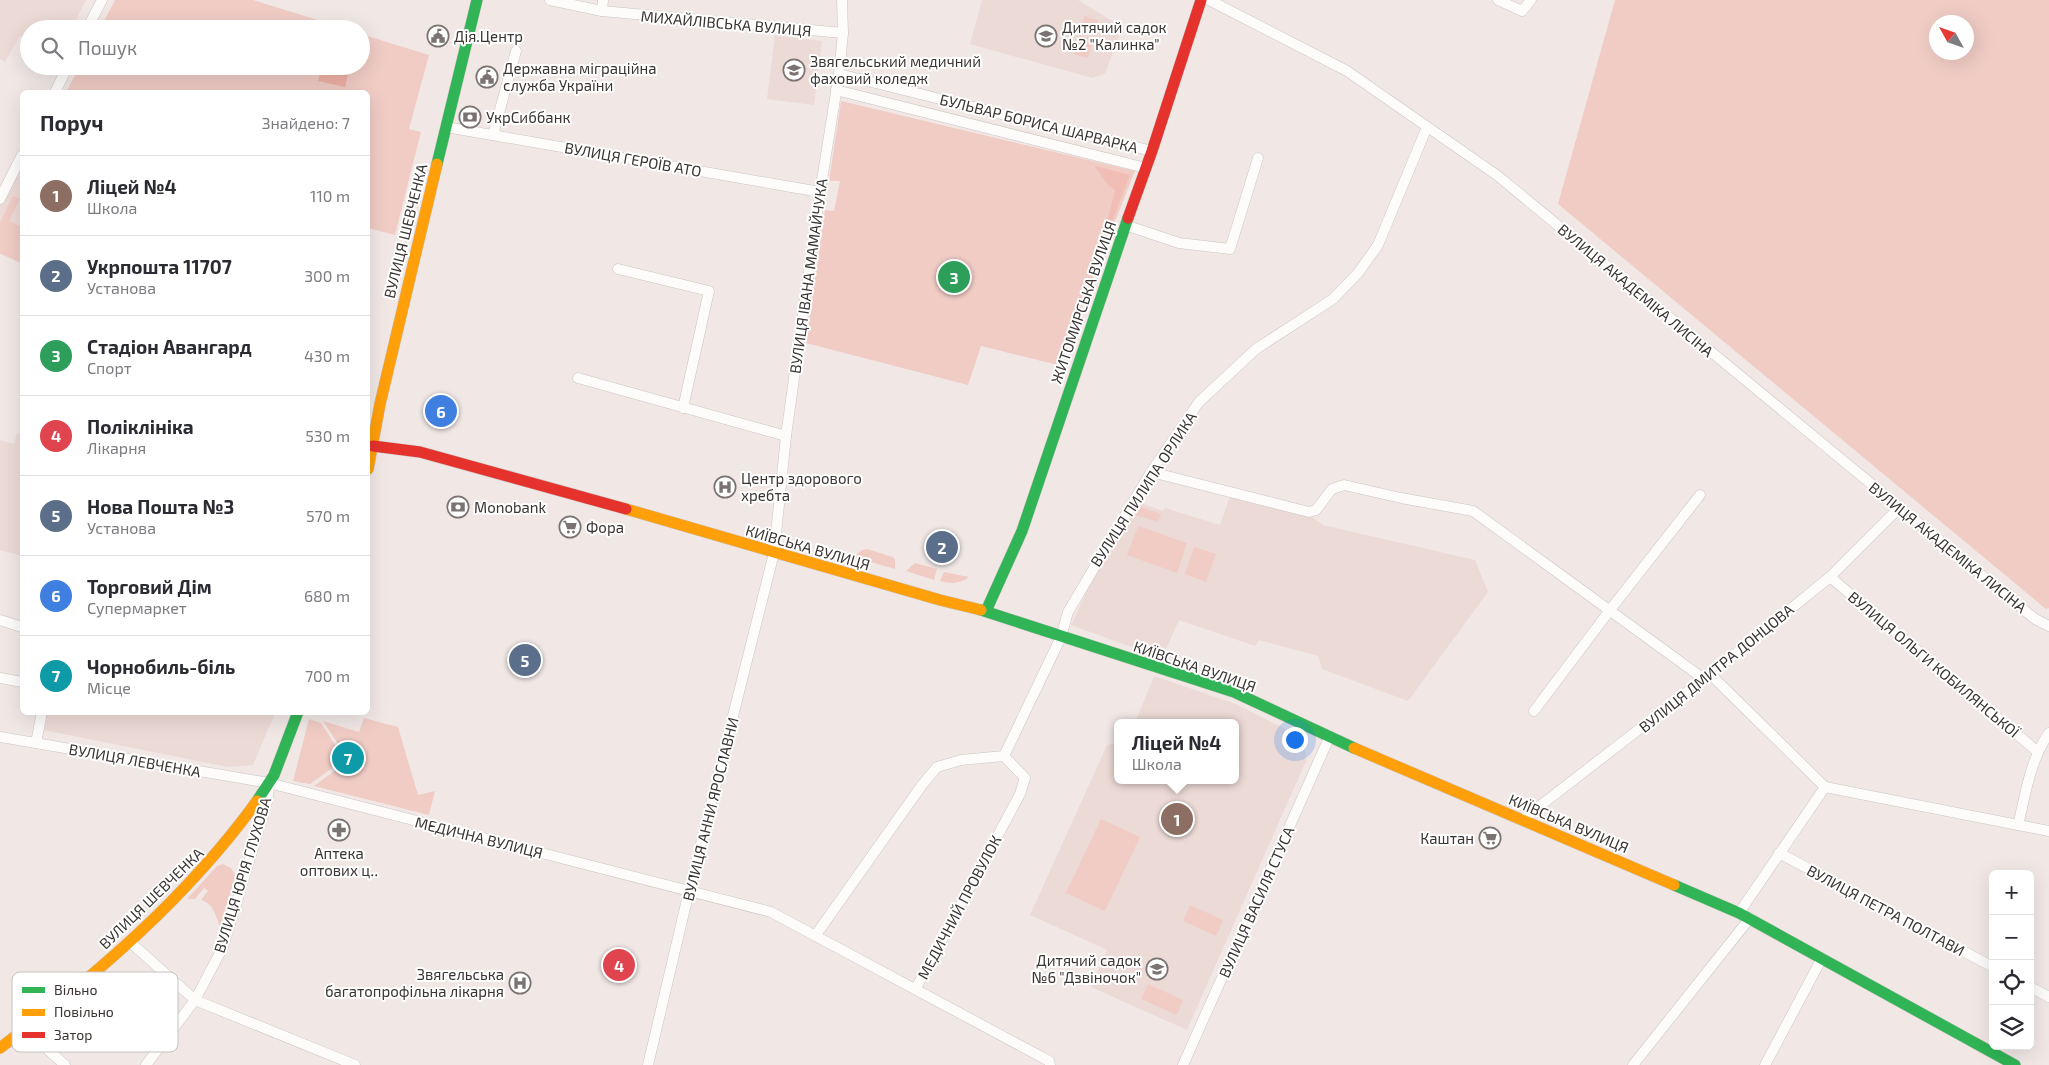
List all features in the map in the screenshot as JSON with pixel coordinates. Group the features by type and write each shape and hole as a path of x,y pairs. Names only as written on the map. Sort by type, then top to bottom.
{"main road":[{"name":"ВУЛИЦЯ ШЕВЧЕНКА","path":"370,460 380,404 410,273 476,0"},
{"name":"ЖИТОМИРСЬКА ВУЛИЦЯ","path":"986,611 1022,531 1125,225 1152,151 1201,0"},
{"name":"КИЇВСЬКА ВУЛИЦЯ","path":"373,446 420,452 940,600 986,611 1234,692 1329,738 1523,818 1744,916 2015,1065"},
{"name":"ВУЛИЦЯ ШЕВЧЕНКА","path":"94,972 130,942 196,879 219,853 269,783 279,765 297,715"},
{"name":"ВУЛИЦЯ ШЕВЧЕНКА","path":"0,1048 12,1039"}],"street":[{"path":"92,20 102,0"},
{"name":"МИХАЙЛІВСЬКА ВУЛИЦЯ","path":"550,0 602,11 843,34"},
{"path":"602,11 603,0"},
{"name":"ВУЛИЦЯ ІВАНА МАМАЙЧУКА","path":"774,552 786,436 820,192 839,74 843,34 842,0"},
{"name":"ВУЛИЦЯ АКАДЕМІКА ЛИСІНА","path":"1209,0 1347,72 1498,176 2035,619 2049,626"},
{"path":"1498,0 1522,11 1531,0"},
{"path":"493,135 516,51"},
{"name":"БУЛЬВАР БОРИСА ШАРВАРКА","path":"839,74 1152,151"},
{"path":"55,90 63,75"},
{"name":"БУЛЬВАР БОРИСА ШАРВАРКА","path":"836,90 1146,168"},
{"name":"ВУЛИЦЯ ГЕРОЇВ АТО","path":"446,127 820,192"},
{"name":"ВУЛИЦЯ ПИЛИПА ОРЛИКА","path":"1061,637 1068,612 1151,472 1199,402 1256,349 1333,298 1358,273 1378,245 1427,127"},
{"path":"1125,225 1179,243 1230,249 1258,158"},
{"path":"0,199 20,159"},
{"path":"618,270 709,291 683,408"},
{"path":"578,378 786,436"},
{"path":"1151,472 1310,512 1316,510 1332,489 1344,485 1473,511 1707,677 1824,787 2049,831"},
{"path":"1534,711 1700,495"},
{"name":"ВУЛИЦЯ ДМИТРА ДОНЦОВА","path":"1523,818 1707,677 1830,576 1900,507"},
{"name":"ВУЛИЦЯ АННИ ЯРОСЛАВНИ","path":"648,1065 689,891 774,552"},
{"name":"ВУЛИЦЯ ОЛЬГИ КОБИЛЯНСЬКОЇ","path":"1830,576 2038,752"},
{"path":"0,620 20,626"},
{"path":"815,936 922,785 937,767 962,760 1004,756 1061,637"},
{"path":"0,678 20,682"},
{"path":"36,743 41,715"},
{"path":"2018,825 2032,765 2049,733"},
{"name":"ВУЛИЦЯ ЛЕВЧЕНКА","path":"0,736 269,783"},
{"name":"ВУЛИЦЯ ВАСИЛЯ СТУСА","path":"1183,1065 1329,738"},
{"name":"МЕДИЧНИЙ ПРОВУЛОК","path":"689,891 771,912 916,988 1020,794 1025,778 1004,756"},
{"name":"МЕДИЧНА ВУЛИЦЯ","path":"269,783 689,891"},
{"name":"ВУЛИЦЯ ЮРІЯ ГЛУХОВА","path":"178,1022 194,1000 223,947 266,802 269,783"},
{"path":"1633,1065 1744,916 1779,853 1824,787"},
{"name":"ВУЛИЦЯ ПЕТРА ПОЛТАВИ","path":"1779,853 1989,965"},
{"path":"130,942 163,972"},
{"path":"1766,1065 1822,958"},
{"path":"178,986 194,1000 355,1065"},
{"path":"916,988 1049,1061 1050,1065"},
{"path":"2034,989 2049,997"},
{"path":"51,1052 65,1065"},
{"name":"ВУЛИЦЯ ЮРІЯ ГЛУХОВА","path":"146,1065 156,1052"}],"shaded area":[{"path":"0,0 86,0 76,20 20,20 20,36 5,62 0,59"},
{"path":"115,0 253,0 317,20 105,20"},
{"name":"Дитячий садок №2 \"Калинка\"","path":"982,0 1078,0 1122,27 1105,74 1092,78 970,44"},
{"path":"1615,0 2049,0 2049,608 2046,609 1558,204"},
{"path":"1084,16 1098,20 1094,33 1081,29"},
{"name":"Звягельський медичний фаховий коледж","path":"775,35 822,41 814,105 767,99"},
{"path":"1079,35 1093,39 1088,58 1074,54"},
{"path":"370,37 429,55 409,129 421,132 395,235 370,229 370,90 67,90 75,75 370,75"},
{"path":"320,75 348,75 345,87 318,81"},
{"path":"841,101 1135,171 1058,365 981,346 968,385 806,343 825,210 834,211 840,181 829,181"},
{"path":"20,159 20,263 0,254 0,199"},
{"path":"1096,166 1130,175 1112,222 1107,223 1115,190 1108,185"},
{"path":"13,196 20,199 9,221 20,226 20,262 0,253 0,223"},
{"path":"17,433 20,434 20,555 0,550 0,440 14,444"},
{"path":"1230,496 1311,516 1323,525 1475,560 1488,592 1408,701 1322,669 1318,656 1259,640 1255,646 1179,620 1162,658 1071,625 1090,584 1138,502 1163,511 1165,508 1220,525"},
{"path":"1139,506 1161,514 1158,522 1136,515"},
{"path":"1138,526 1187,543 1177,573 1127,555"},
{"path":"1194,547 1216,554 1206,582 1185,574"},
{"path":"867,549 893,557 895,569 853,557 862,550"},
{"path":"915,563 937,569 934,580 906,571"},
{"path":"944,572 969,577 955,583 948,583 940,581"},
{"path":"1154,676 1236,704 1298,737 1305,749 1306,761 1187,1030 1091,987 1107,950 1030,915 1107,745 1114,743 1114,784 1239,784 1239,719 1137,719"},
{"path":"45,715 274,715 253,765 228,767 43,730"},
{"path":"364,718 398,727 418,795 435,791 429,815 314,786 341,766 351,768 358,763 358,754 353,747 342,750 323,721 359,732"},
{"path":"309,719 321,723 339,751 337,757 338,764 310,784 293,781"},
{"path":"1101,819 1140,837 1105,911 1066,893"},
{"path":"223,864 231,868 236,876 220,927 212,907 201,900 208,891 204,888 195,899 187,899 217,866"},
{"path":"1190,905 1223,920 1216,936 1183,921"},
{"path":"1148,984 1183,1000 1177,1015 1141,999"}],"traffic: fast":[{"path":"437,164 477,0"},
{"path":"986,611 1022,531 1128,218"},
{"path":"981,610 1234,692 1354,748"},
{"path":"257,801 274,775 297,715"},
{"path":"1674,885 1739,913 2015,1065"}],"traffic: slow":[{"path":"370,458 380,404 437,164"},
{"path":"626,509 940,600 981,610"},
{"path":"1354,748 1674,885"},
{"path":"95,972 170,903 230,837 257,801"},
{"path":"0,1048 12,1039"}],"traffic: jam":[{"path":"1128,218 1201,0"},
{"path":"373,446 420,452 626,509"}],"place":[{"name":"Дія.Центр","path":"438,36"},
{"name":"Дитячий садок №2 \"Калинка\"","path":"1046,36"},
{"name":"Звягельський медичний фаховий коледж","path":"794,70"},
{"name":"Державна міграційна служба України","path":"487,77"},
{"name":"УкрСиббанк","path":"470,117"},
{"name":"Стадіон Авангард","path":"954,277"},
{"name":"Торговий Дім","path":"441,411"},
{"name":"Центр здорового хребта","path":"725,487"},
{"name":"Monobank","path":"458,507"},
{"name":"Фора","path":"570,527"},
{"name":"Укрпошта 11707","path":"942,547"},
{"name":"Нова Пошта №3","path":"525,660"},
{"name":"Чорнобиль-біль","path":"348,758"},
{"name":"Ліцей №4","path":"1177,819"},
{"name":"Аптека оптових ц‥","path":"339,830"},
{"name":"Каштан","path":"1490,838"},
{"name":"Поліклініка","path":"619,965"},
{"name":"Дитячий садок №6 \"Дзвіночок\"","path":"1157,969"},
{"name":"Звягельська багатопрофільна лікарня","path":"520,983"}]}
